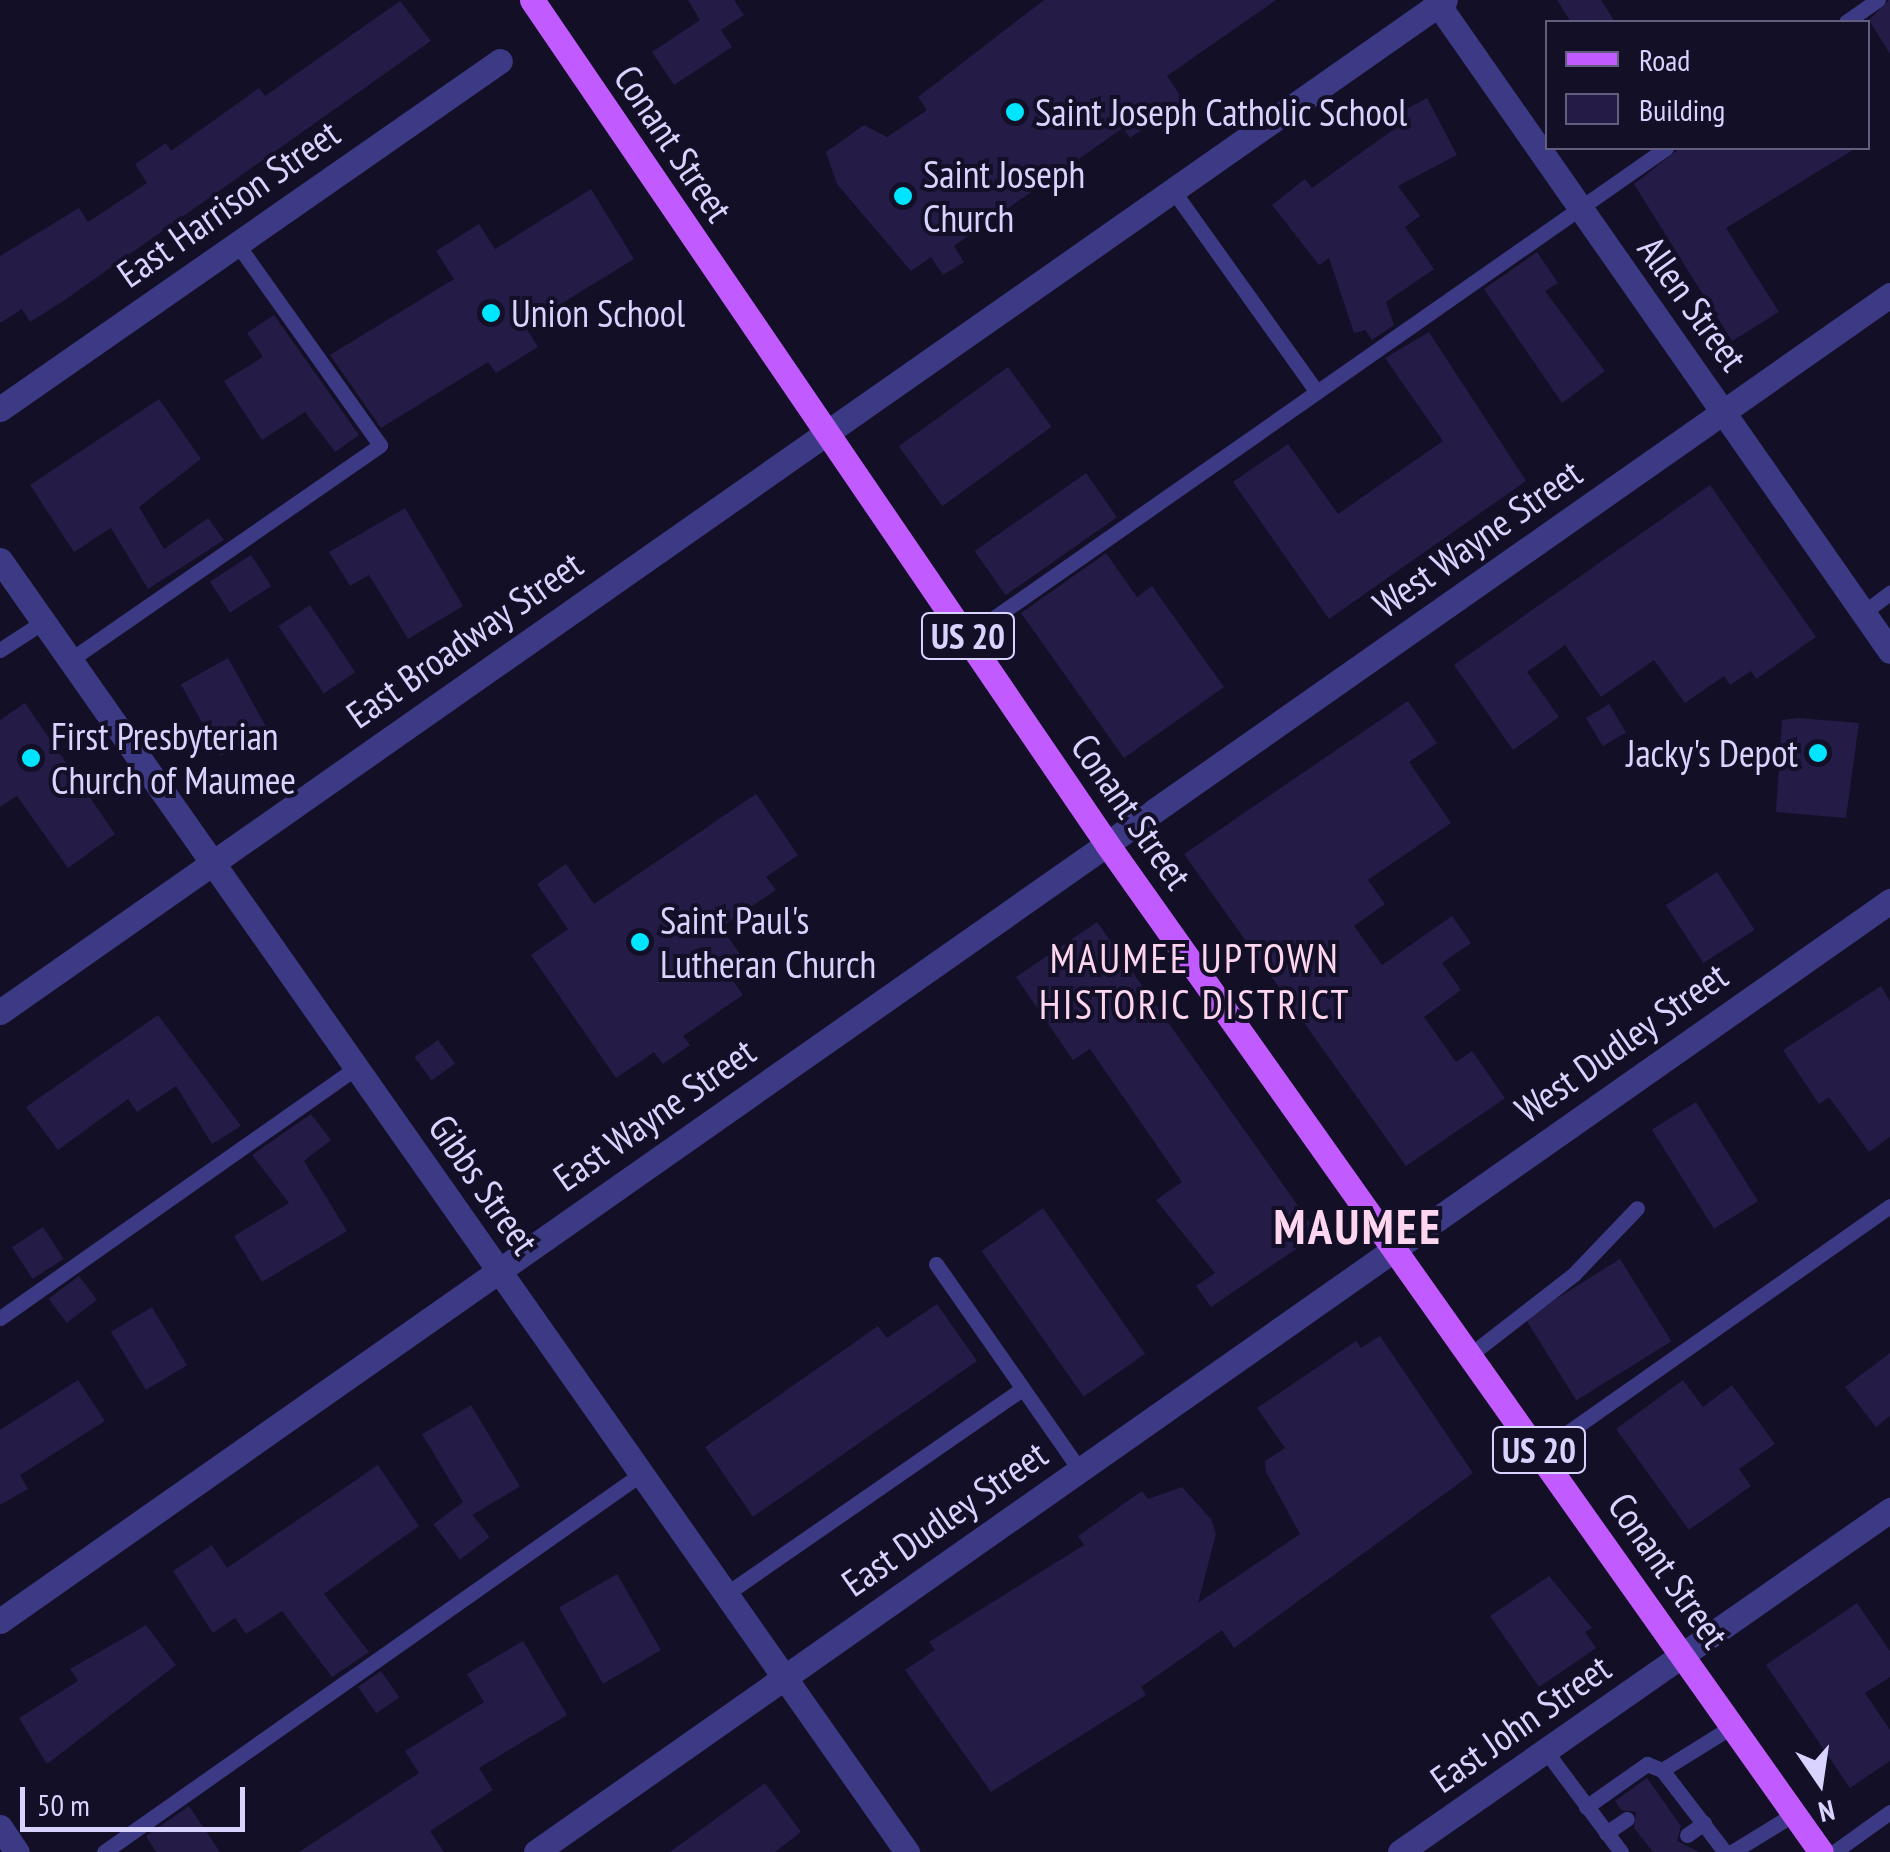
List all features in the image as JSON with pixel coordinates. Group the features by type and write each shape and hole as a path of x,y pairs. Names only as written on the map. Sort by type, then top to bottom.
{"main road":[{"name":"Conant Street","path":"532,0 1108,844 1821,1852"}],"street":[{"name":"East Broadway Street","path":"0,1012 1439,2"},
{"name":"Allen Street","path":"1439,2 1890,651"},
{"name":"East Harrison Street","path":"0,409 500,61"},
{"name":"West Wayne Street","path":"1108,844 1890,295"},
{"name":"Gibbs Street","path":"0,560 907,1852"},
{"name":"East Wayne Street","path":"0,1621 1108,844"},
{"name":"West Dudley Street","path":"1394,1245 1890,900"},
{"name":"East Dudley Street","path":"536,1852 1394,1245"},
{"name":"East John Street","path":"1400,1852 1890,1510"},
{"path":"0,1827 17,1852"}],"lane":[{"path":"1849,20 1878,0"},
{"path":"968,636 1663,150"},
{"path":"1172,189 1317,392"},
{"path":"70,660 380,444 236,242"},
{"path":"1862,612 1890,593"},
{"path":"0,650 43,622"},
{"path":"0,1318 356,1068"},
{"path":"1540,1452 1890,1206"},
{"path":"1471,1354 1596,1255 1638,1208"},
{"path":"936,1264 1079,1468"},
{"path":"726,1594 1023,1388"},
{"path":"104,1852 641,1474"},
{"path":"1662,1770 1733,1726"},
{"path":"1545,1750 1622,1852"},
{"path":"1586,1807 1647,1764 1662,1770 1729,1852 1794,1814"},
{"path":"1660,1796 1675,1786"},
{"path":"1834,1852 1890,1812"},
{"path":"1606,1833 1627,1818"},
{"path":"1687,1836 1704,1823"}],"building":[{"path":"688,0 734,0 744,15 721,30 732,47 674,85 652,52 700,20"},
{"name":"Saint Joseph Catholic School","path":"1044,0 1276,0 1167,76 1184,101 1130,138 1123,128 954,246 964,262 943,275 931,257 911,271 837,184 826,152 864,125 887,137 927,110 918,97"},
{"path":"1557,0 1601,0 1614,20 1570,20"},
{"path":"1890,0 1890,54 1870,20"},
{"path":"400,1 431,41 62,302 30,322 22,309 0,323 0,256 79,208 88,222 147,183 135,164 166,143 171,151 259,88 265,96"},
{"path":"1427,98 1457,155 1398,186 1420,216 1405,227 1434,269 1386,302 1394,325 1372,340 1365,330 1354,333 1329,258 1319,265 1272,205 1305,179 1312,188 1394,129 1388,119"},
{"path":"1677,150 1853,150 1726,228 1779,312 1732,341 1634,184"},
{"path":"591,189 634,259 525,326 538,347 496,373 488,362 381,428 330,355 454,279 436,251 479,224 495,249"},
{"path":"1537,252 1558,283 1545,291 1605,371 1562,403 1484,289"},
{"path":"274,315 359,435 335,452 305,412 262,440 224,381 263,357 247,333"},
{"path":"1429,332 1526,481 1329,619 1233,482 1288,444 1338,514 1443,441 1385,358"},
{"path":"1008,367 1051,427 942,506 899,446"},
{"path":"159,399 201,459 139,507 164,549 208,518 224,540 148,589 111,528 74,552 30,485"},
{"path":"1086,473 1117,517 1006,595 975,551"},
{"path":"1710,485 1816,637 1756,679 1751,671 1730,685 1724,676 1685,703 1654,660 1601,697 1565,645 1527,672 1559,717 1513,750 1454,665"},
{"path":"405,508 463,606 408,639 369,575 350,586 329,552"},
{"path":"1106,553 1137,597 1152,586 1224,687 1124,758 1021,613"},
{"path":"251,555 271,586 230,613 210,582"},
{"path":"310,605 355,672 324,693 278,626"},
{"path":"228,658 268,730 221,756 181,684"},
{"path":"1408,701 1437,743 1409,762 1451,823 1368,880 1385,904 1354,926 1382,965 1452,916 1471,943 1442,963 1461,990 1424,1017 1456,1062 1472,1051 1505,1098 1406,1166 1184,854"},
{"name":"First Presbyterian Church of Maumee","path":"25,703 115,834 68,868 17,796 0,807 0,720"},
{"path":"1609,704 1626,732 1603,746 1586,718"},
{"name":"Jacky's Depot","path":"1782,720 1859,723 1846,818 1776,812"},
{"name":"Saint Paul's Lutheran Church","path":"756,794 798,855 766,877 776,890 721,927 749,967 732,979 743,995 683,1036 690,1045 663,1064 654,1052 616,1078 531,955 568,929 537,884 566,864 594,904"},
{"path":"1717,872 1755,930 1703,963 1666,905"},
{"path":"1097,922 1318,1234 1211,1307 1196,1286 1215,1273 1156,1200 1182,1182 1090,1049 1073,1060 1016,977"},
{"path":"1881,986 1890,1001 1890,1137 1869,1152 1829,1097 1819,1104 1783,1050"},
{"path":"158,1015 241,1126 212,1144 176,1086 137,1112 128,1099 58,1150 26,1107"},
{"path":"438,1040 455,1063 432,1081 415,1057"},
{"path":"1696,1102 1758,1201 1714,1229 1652,1130"},
{"path":"311,1114 331,1140 304,1161 347,1231 262,1282 234,1236 289,1203 252,1155"},
{"path":"1043,1208 1145,1354 1084,1397 982,1251"},
{"path":"43,1227 64,1259 33,1279 12,1247"},
{"path":"1620,1259 1671,1341 1576,1401 1525,1318"},
{"path":"79,1276 97,1300 67,1323 49,1299"},
{"path":"937,1304 977,1361 753,1517 705,1447 878,1326 887,1338"},
{"path":"152,1307 187,1365 146,1390 111,1332"},
{"path":"1380,1336 1473,1473 1234,1648 1222,1630 1141,1687 1146,1695 991,1792 905,1670 935,1650 929,1642 1084,1545 1078,1536 1142,1491 1148,1499 1182,1487 1211,1519 1216,1534 1198,1603 1300,1534 1266,1472 1265,1461 1285,1448 1257,1408 1356,1341 1361,1348"},
{"path":"1890,1353 1890,1416 1876,1427 1845,1387"},
{"path":"78,1380 105,1421 20,1475 28,1489 0,1505 0,1430"},
{"path":"1683,1380 1703,1407 1732,1385 1775,1444 1739,1469 1751,1486 1689,1530 1616,1429"},
{"path":"471,1405 520,1486 471,1516 422,1434"},
{"path":"378,1465 419,1526 324,1594 369,1652 332,1677 282,1611 246,1634 235,1618 213,1633 173,1571 212,1545 227,1568"},
{"path":"463,1502 489,1537 460,1559 433,1524"},
{"path":"617,1574 661,1650 603,1684 559,1608"},
{"path":"1549,1576 1592,1628 1585,1632 1596,1648 1539,1687 1490,1616"},
{"path":"1857,1603 1890,1651 1890,1677 1865,1693 1890,1730 1890,1761 1850,1788 1766,1665"},
{"path":"146,1625 176,1665 47,1764 19,1718 78,1681 70,1669"},
{"path":"523,1641 567,1715 479,1768 493,1790 430,1831 444,1852 299,1852 419,1773 405,1751 484,1702 467,1674"},
{"path":"381,1671 399,1697 376,1713 358,1687"},
{"path":"1647,1778 1681,1826 1677,1841 1699,1852 1653,1852 1634,1828 1636,1812 1621,1810 1615,1801"},
{"path":"765,1783 801,1832 775,1852 670,1852"},
{"path":"189,1806 220,1852 156,1852 146,1836"}],"place":[{"name":"Saint Joseph Catholic School","path":"1015,112"},
{"name":"Saint Joseph Church","path":"903,196"},
{"name":"Union School","path":"491,313"},
{"name":"Jacky's Depot","path":"1818,753"},
{"name":"First Presbyterian Church of Maumee","path":"31,758"},
{"name":"Saint Paul's Lutheran Church","path":"640,942"}],"district":[{"name":"MAUMEE UPTOWN HISTORIC DISTRICT","path":"1195,981"},
{"name":"MAUMEE","path":"1358,1227"}]}
